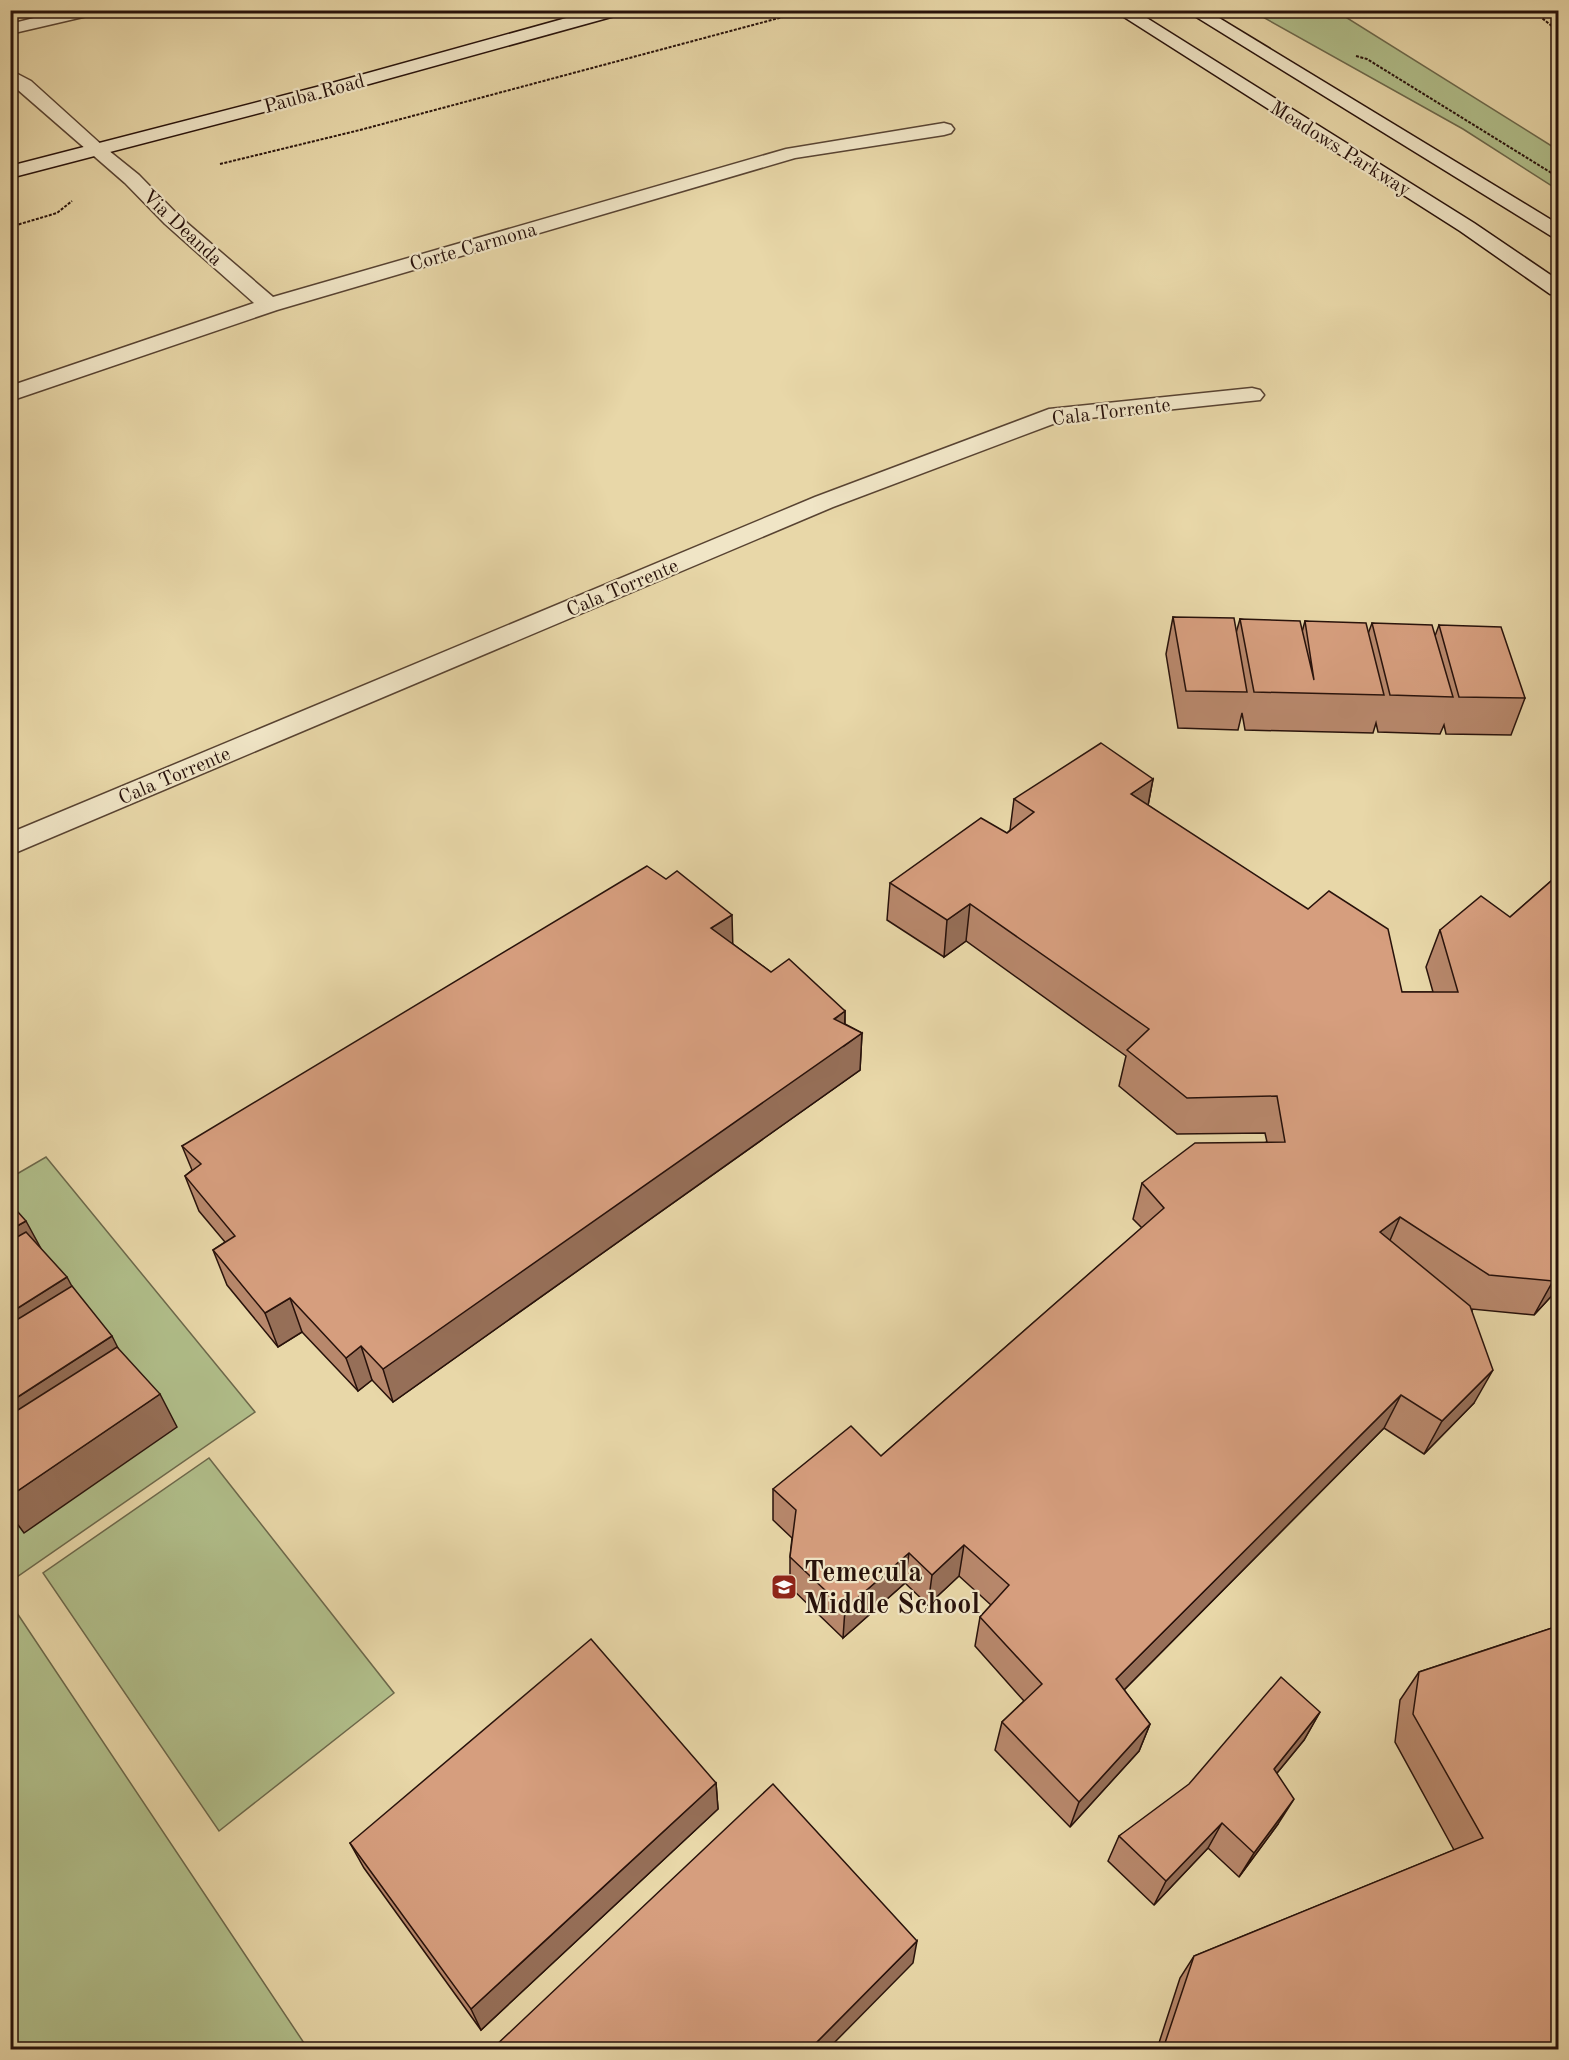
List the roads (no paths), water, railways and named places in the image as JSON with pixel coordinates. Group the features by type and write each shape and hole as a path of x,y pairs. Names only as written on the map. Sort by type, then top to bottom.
{"street":[{"path":"10,29 90,10"},
{"name":"Pauba Road","path":"10,172 338,87 616,10"},
{"name":"Meadows Parkway","path":"1121,10 1467,227 1558,290"},
{"name":"Meadows Parkway","path":"1193,10 1558,232"},
{"name":"Via Deanda","path":"10,75 25,85 132,180 172,220 269,305"},
{"name":"Corte Carmona","path":"10,394 269,305 793,153 944,129"},
{"name":"Cala Torrente","path":"10,846 824,502 1057,414 1252,395"}],"place":[{"name":"Temecula Middle School","path":"784,1587"}]}
